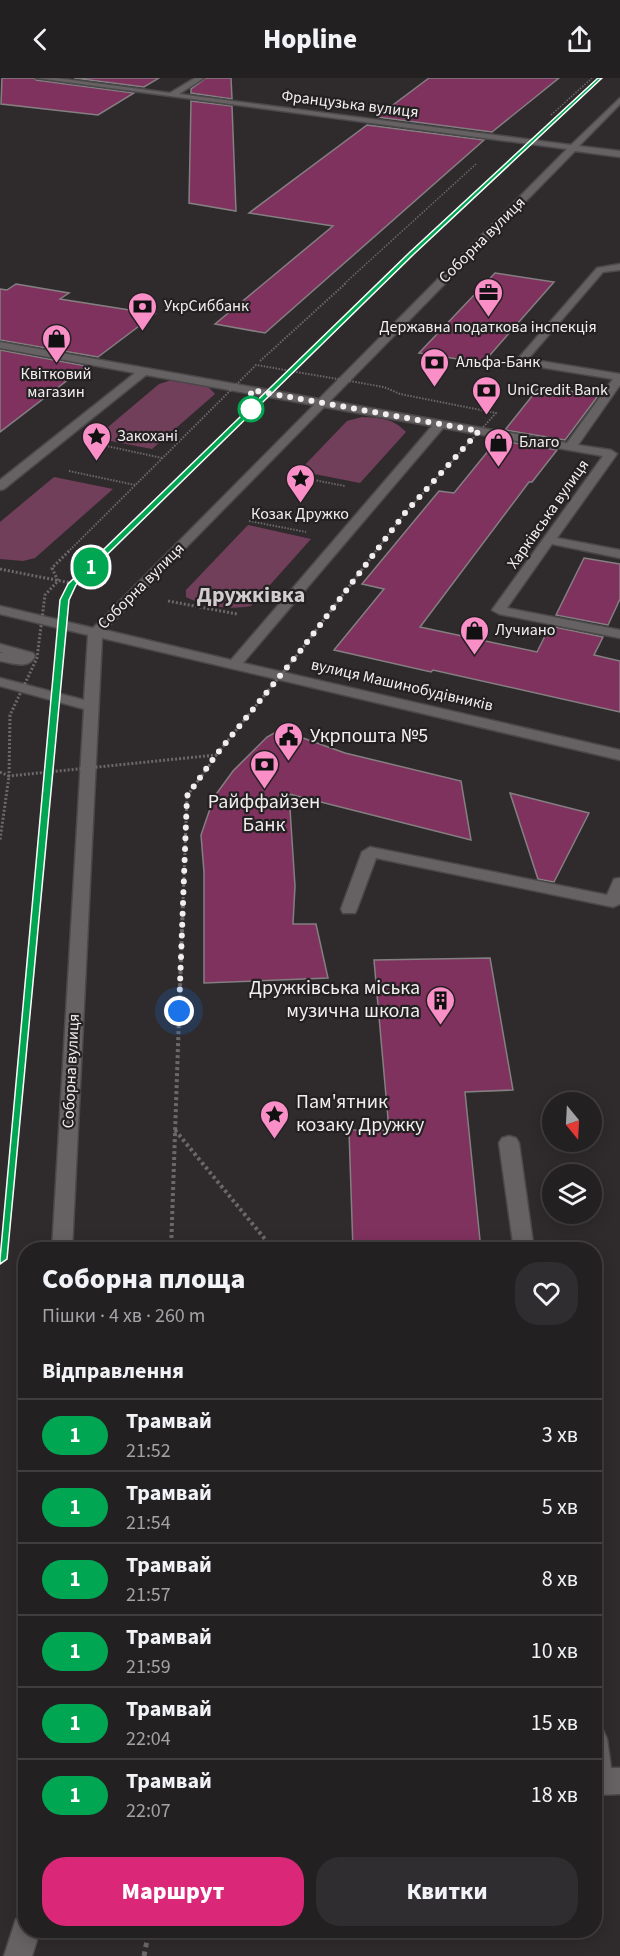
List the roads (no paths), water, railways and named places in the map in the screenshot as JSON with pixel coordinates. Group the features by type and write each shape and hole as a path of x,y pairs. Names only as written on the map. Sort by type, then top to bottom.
{"street":[{"name":"Французька вулиця","path":"40,78 620,153"},
{"path":"172,95 200,78"},
{"name":"Соборна вулиця","path":"62,1242 95,633 620,100"},
{"path":"620,267 600,270 521,361 620,377"},
{"path":"0,345 570,447"},
{"path":"0,486 144,371"},
{"name":"Харківська вулиця","path":"620,377 570,447 611,454 499,610 620,634"},
{"path":"234,665 440,424"},
{"path":"549,540 620,554"},
{"name":"вулиця Машинобудівників","path":"0,610 620,755"},
{"path":"0,648 28,656 26,661 21,662 0,657"},
{"path":"0,682 90,706"},
{"path":"349,909 370,852 614,902 620,883"},
{"path":"509,1143 523,1242"},
{"path":"18,1956 23,1938"}],"tram line":[{"name":"1","path":"0,1259 64,600 72,584 104,556 412,253 600,78"}],"place":[{"name":"Державна податкова інспекція","path":"488,318"},
{"name":"УкрСиббанк","path":"143,332"},
{"name":"Квітковий магазин","path":"56,364"},
{"name":"Альфа-Банк","path":"435,388"},
{"name":"UniCredit Bank","path":"486,416"},
{"name":"Закохані","path":"96,462"},
{"name":"Благо","path":"498,468"},
{"name":"Козак Дружко","path":"300,504"},
{"name":"Лучиано","path":"474,656"},
{"name":"Укрпошта №5","path":"289,762"},
{"name":"Райффайзен Банк","path":"264,790"},
{"name":"Дружківська міська музична школа","path":"441,1026"},
{"name":"Пам'ятник козаку Дружку","path":"275,1140"}],"district":[{"name":"Дружківка","path":"251,595"}]}
